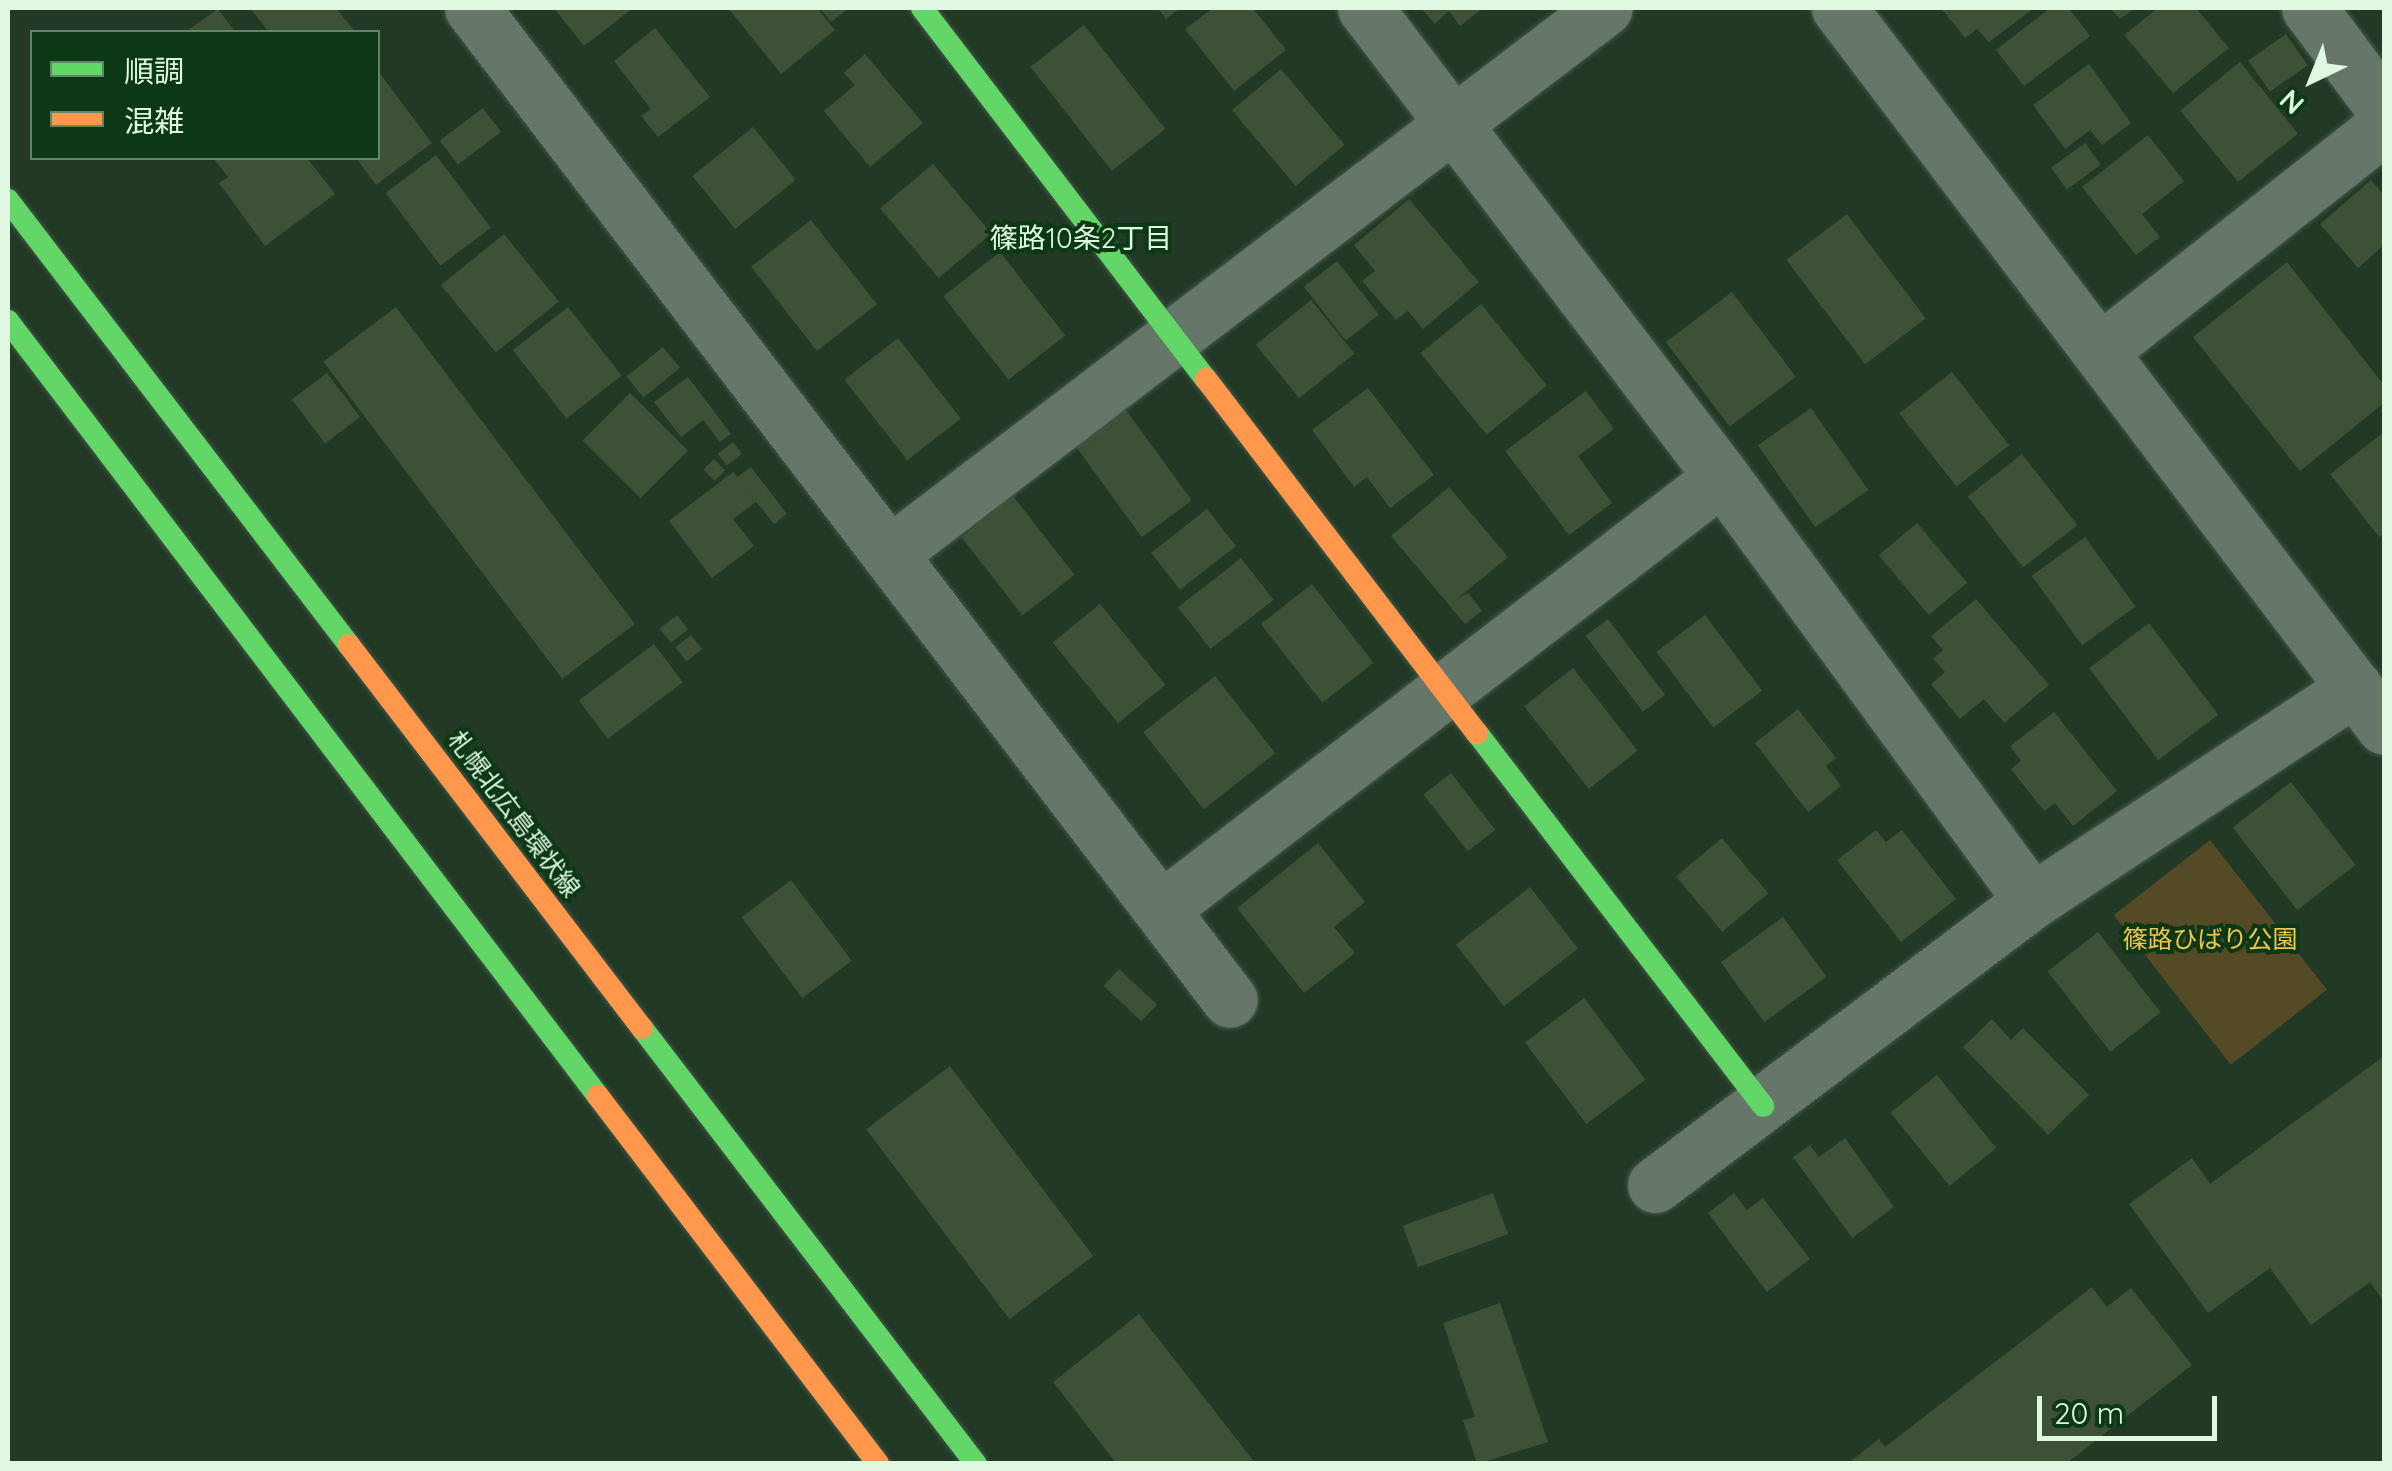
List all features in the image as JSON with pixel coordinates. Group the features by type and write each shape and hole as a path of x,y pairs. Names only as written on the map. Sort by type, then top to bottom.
{"main road":[{"path":"922,8 1448,688 1763,1106"},
{"name":"札幌北広島環状線","path":"8,200 976,1464"},
{"path":"8,321 878,1464"}],"street":[{"path":"472,8 1230,1000"},
{"path":"1365,8 1722,476 2032,902"},
{"path":"889,554 1604,8"},
{"path":"1655,1185 2032,902 2370,707 1840,8"},
{"path":"2309,8 2384,110"},
{"path":"2100,351 2384,127"},
{"path":"1161,909 1722,476"}],"green space":[{"name":"篠路ひばり公園","path":"2210,840 2327,990 2231,1065 2114,915"}],"building":[{"path":"250,8 336,8 353,30 267,30"},
{"path":"554,8 633,8 584,46"},
{"path":"728,8 817,8 835,30 781,74"},
{"path":"820,8 849,8 831,22"},
{"path":"1158,8 1180,8 1166,19"},
{"path":"1213,8 1253,8 1286,50 1234,91 1185,29"},
{"path":"1421,8 1483,8 1460,26 1449,11 1435,24"},
{"path":"1941,8 2034,8 1989,42 1977,29 1965,38"},
{"path":"2050,8 2069,8 2090,36 2024,86 1996,50"},
{"path":"2110,8 2135,8 2120,19"},
{"path":"2158,8 2196,8 2229,48 2173,93 2124,35"},
{"path":"218,9 234,30 188,30"},
{"path":"1084,25 1165,129 1112,171 1030,67"},
{"path":"655,28 710,97 658,137 641,116 651,109 614,61"},
{"path":"2286,34 2308,65 2270,92 2248,60"},
{"path":"865,54 923,123 870,167 824,111 855,85 844,73"},
{"path":"2240,62 2298,133 2238,182 2180,110"},
{"path":"2089,64 2131,123 2102,145 2090,130 2065,149 2033,105"},
{"path":"1281,69 1345,145 1296,186 1232,110"},
{"path":"380,74 432,143 376,185 357,160 380,160"},
{"path":"483,108 501,132 458,164 440,140"},
{"path":"753,127 796,180 735,229 692,176"},
{"path":"2148,135 2184,181 2142,214 2160,237 2136,255 2082,187"},
{"path":"2085,143 2101,165 2067,190 2051,168"},
{"path":"436,155 491,228 440,266 386,193"},
{"path":"215,160 309,160 335,194 265,246 219,183 228,177"},
{"path":"933,164 991,234 939,278 880,208"},
{"path":"2371,180 2384,195 2384,245 2358,268 2320,224"},
{"path":"1409,199 1479,282 1423,329 1408,311 1396,320 1362,281 1375,271 1354,245"},
{"path":"1847,214 1926,319 1865,364 1786,260"},
{"path":"811,220 877,304 817,351 751,267"},
{"path":"504,234 559,302 496,353 441,285"},
{"path":"1000,252 1065,336 1009,380 943,296"},
{"path":"1337,261 1379,315 1346,340 1304,287"},
{"path":"2287,262 2384,385 2384,403 2300,471 2193,337"},
{"path":"1732,292 1796,377 1730,427 1666,342"},
{"path":"1311,300 1354,354 1299,398 1256,345"},
{"path":"1481,304 1547,386 1486,435 1420,353"},
{"path":"396,307 635,624 562,679 323,362"},
{"path":"568,307 622,376 566,419 513,350"},
{"path":"898,338 961,418 907,460 844,380"},
{"path":"663,347 680,368 643,398 626,377"},
{"path":"1952,372 2009,445 1956,487 1899,413"},
{"path":"327,373 360,417 325,443 292,399"},
{"path":"688,377 731,434 720,442 703,420 681,437 654,402"},
{"path":"1368,388 1434,475 1390,508 1367,477 1354,487 1312,430"},
{"path":"1586,391 1614,429 1578,456 1612,503 1569,535 1505,451"},
{"path":"630,393 688,451 641,498 583,440"},
{"path":"1811,408 1868,490 1815,527 1758,445"},
{"path":"1126,410 1192,501 1142,537 1076,446"},
{"path":"2384,432 2384,533 2379,537 2330,474"},
{"path":"733,442 742,454 727,465 718,453"},
{"path":"2022,454 2077,525 2023,567 1968,496"},
{"path":"714,459 725,470 715,481 703,470"},
{"path":"751,467 787,514 774,524 741,483 756,502 733,519 754,546 712,578 669,521 733,472 737,477"},
{"path":"1449,487 1508,557 1457,599 1468,593 1482,611 1465,624 1391,536"},
{"path":"1013,496 1075,575 1023,615 961,537"},
{"path":"1207,509 1236,546 1180,590 1151,553"},
{"path":"1917,523 1967,583 1929,615 1879,555"},
{"path":"2085,537 2136,607 2082,645 2032,576"},
{"path":"1241,558 1274,600 1211,649 1178,607"},
{"path":"1312,584 1374,663 1322,703 1261,624"},
{"path":"1976,599 2049,685 2004,723 1984,699 1960,719 1931,684 1945,672 1933,659 1943,650 1931,636"},
{"path":"1100,604 1165,685 1118,723 1053,642"},
{"path":"677,615 688,629 671,643 660,629"},
{"path":"1705,615 1762,691 1713,728 1656,652"},
{"path":"1608,619 1665,695 1643,712 1586,636"},
{"path":"2149,623 2218,715 2158,760 2089,668"},
{"path":"691,635 702,649 686,661 675,647"},
{"path":"654,644 683,682 608,739 579,701"},
{"path":"1573,668 1638,751 1589,789 1524,706"},
{"path":"1215,676 1275,753 1204,809 1143,732"},
{"path":"1798,709 1836,758 1826,766 1841,786 1808,812 1755,743"},
{"path":"2054,712 2117,791 2073,826 2055,803 2044,811 2011,769 2021,761 2010,746"},
{"path":"1451,773 1495,830 1468,851 1423,795"},
{"path":"2291,782 2356,865 2297,910 2233,828"},
{"path":"1876,830 1886,842 1902,830 1956,899 1901,942 1837,860"},
{"path":"1722,838 1768,893 1722,932 1676,877"},
{"path":"1318,843 1365,902 1334,927 1355,953 1304,993 1237,908"},
{"path":"791,880 852,961 802,998 741,917"},
{"path":"1530,887 1578,948 1504,1006 1456,945"},
{"path":"1783,917 1826,977 1764,1022 1721,962"},
{"path":"2098,932 2161,1012 2110,1052 2048,971"},
{"path":"1119,969 1157,1004 1141,1021 1103,986"},
{"path":"1584,998 1645,1079 1586,1124 1525,1043"},
{"path":"1992,1019 2011,1040 2023,1028 2089,1095 2048,1135 1963,1047"},
{"path":"2384,1056 2384,1302 2370,1282 2311,1325 2270,1268 2208,1313 2129,1204 2192,1158 2210,1184"},
{"path":"950,1066 1093,1256 1009,1319 866,1129"},
{"path":"1937,1075 1996,1148 1950,1186 1890,1113"},
{"path":"1845,1138 1894,1207 1852,1238 1793,1157 1810,1145 1819,1157"},
{"path":"1493,1193 1508,1234 1418,1267 1403,1226"},
{"path":"1734,1193 1747,1210 1763,1198 1810,1259 1767,1292 1708,1213"},
{"path":"2092,1287 2107,1307 2131,1288 2192,1365 2066,1464 1847,1464 1879,1439 1885,1447"},
{"path":"1500,1303 1548,1442 1477,1464 1463,1420 1475,1417 1443,1323"},
{"path":"1139,1314 1256,1464 1117,1464 1053,1382"}],"traffic: fast":[{"path":"922,8 1206,379"},
{"path":"8,200 349,645"},
{"path":"8,321 598,1096"},
{"path":"1477,733 1763,1106"},
{"path":"642,1028 976,1464"}],"traffic: slow":[{"path":"1206,379 1477,733"},
{"path":"349,645 642,1028"},
{"path":"598,1096 878,1464"}],"district":[{"name":"篠路10条2丁目","path":"1081,238"}]}
